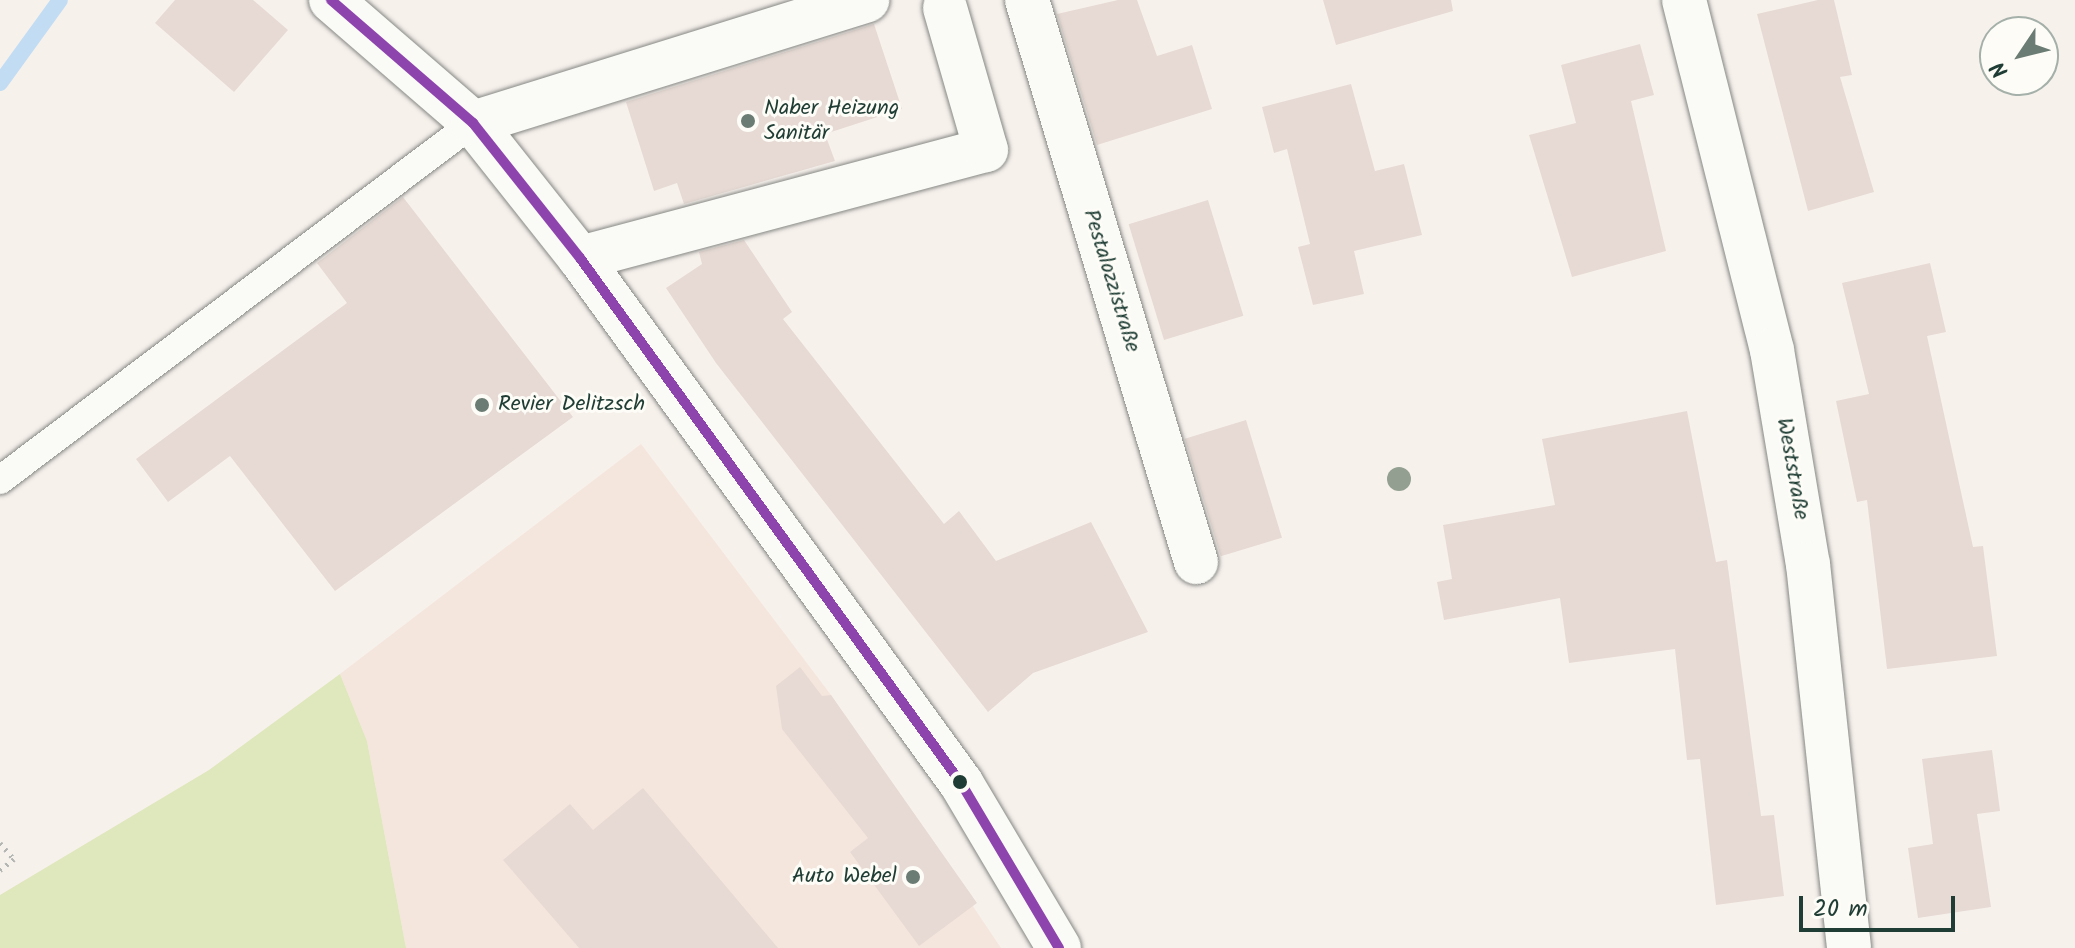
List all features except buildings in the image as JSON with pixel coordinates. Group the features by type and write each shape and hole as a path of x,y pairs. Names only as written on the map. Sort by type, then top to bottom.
{"street":[{"path":"331,0 473,123 580,258 961,783 1059,948"},
{"path":"473,123 867,0"},
{"name":"Pestalozzistraße","path":"1027,0 1196,562"},
{"name":"Weststraße","path":"1684,0 1772,350 1808,564 1849,948"},
{"path":"580,258 986,150 945,8"}],"lane":[{"path":"0,480 473,123"}],"path":[{"path":"0,843 14,859 0,870"}],"shaded area":[{"path":"641,444 831,695 1001,948 406,948 367,741 340,674"}],"green space":[{"path":"340,674 367,741 406,948 0,948 0,895 209,770"}],"waterway":[{"path":"0,83 60,0"}],"transit line":[{"path":"331,0 473,123 580,258 961,783 1059,948"}],"place":[{"name":"Naber Heizung Sanitär","path":"748,121"},
{"name":"Revier Delitzsch","path":"482,405"},
{"name":"Auto Webel","path":"913,877"}]}
